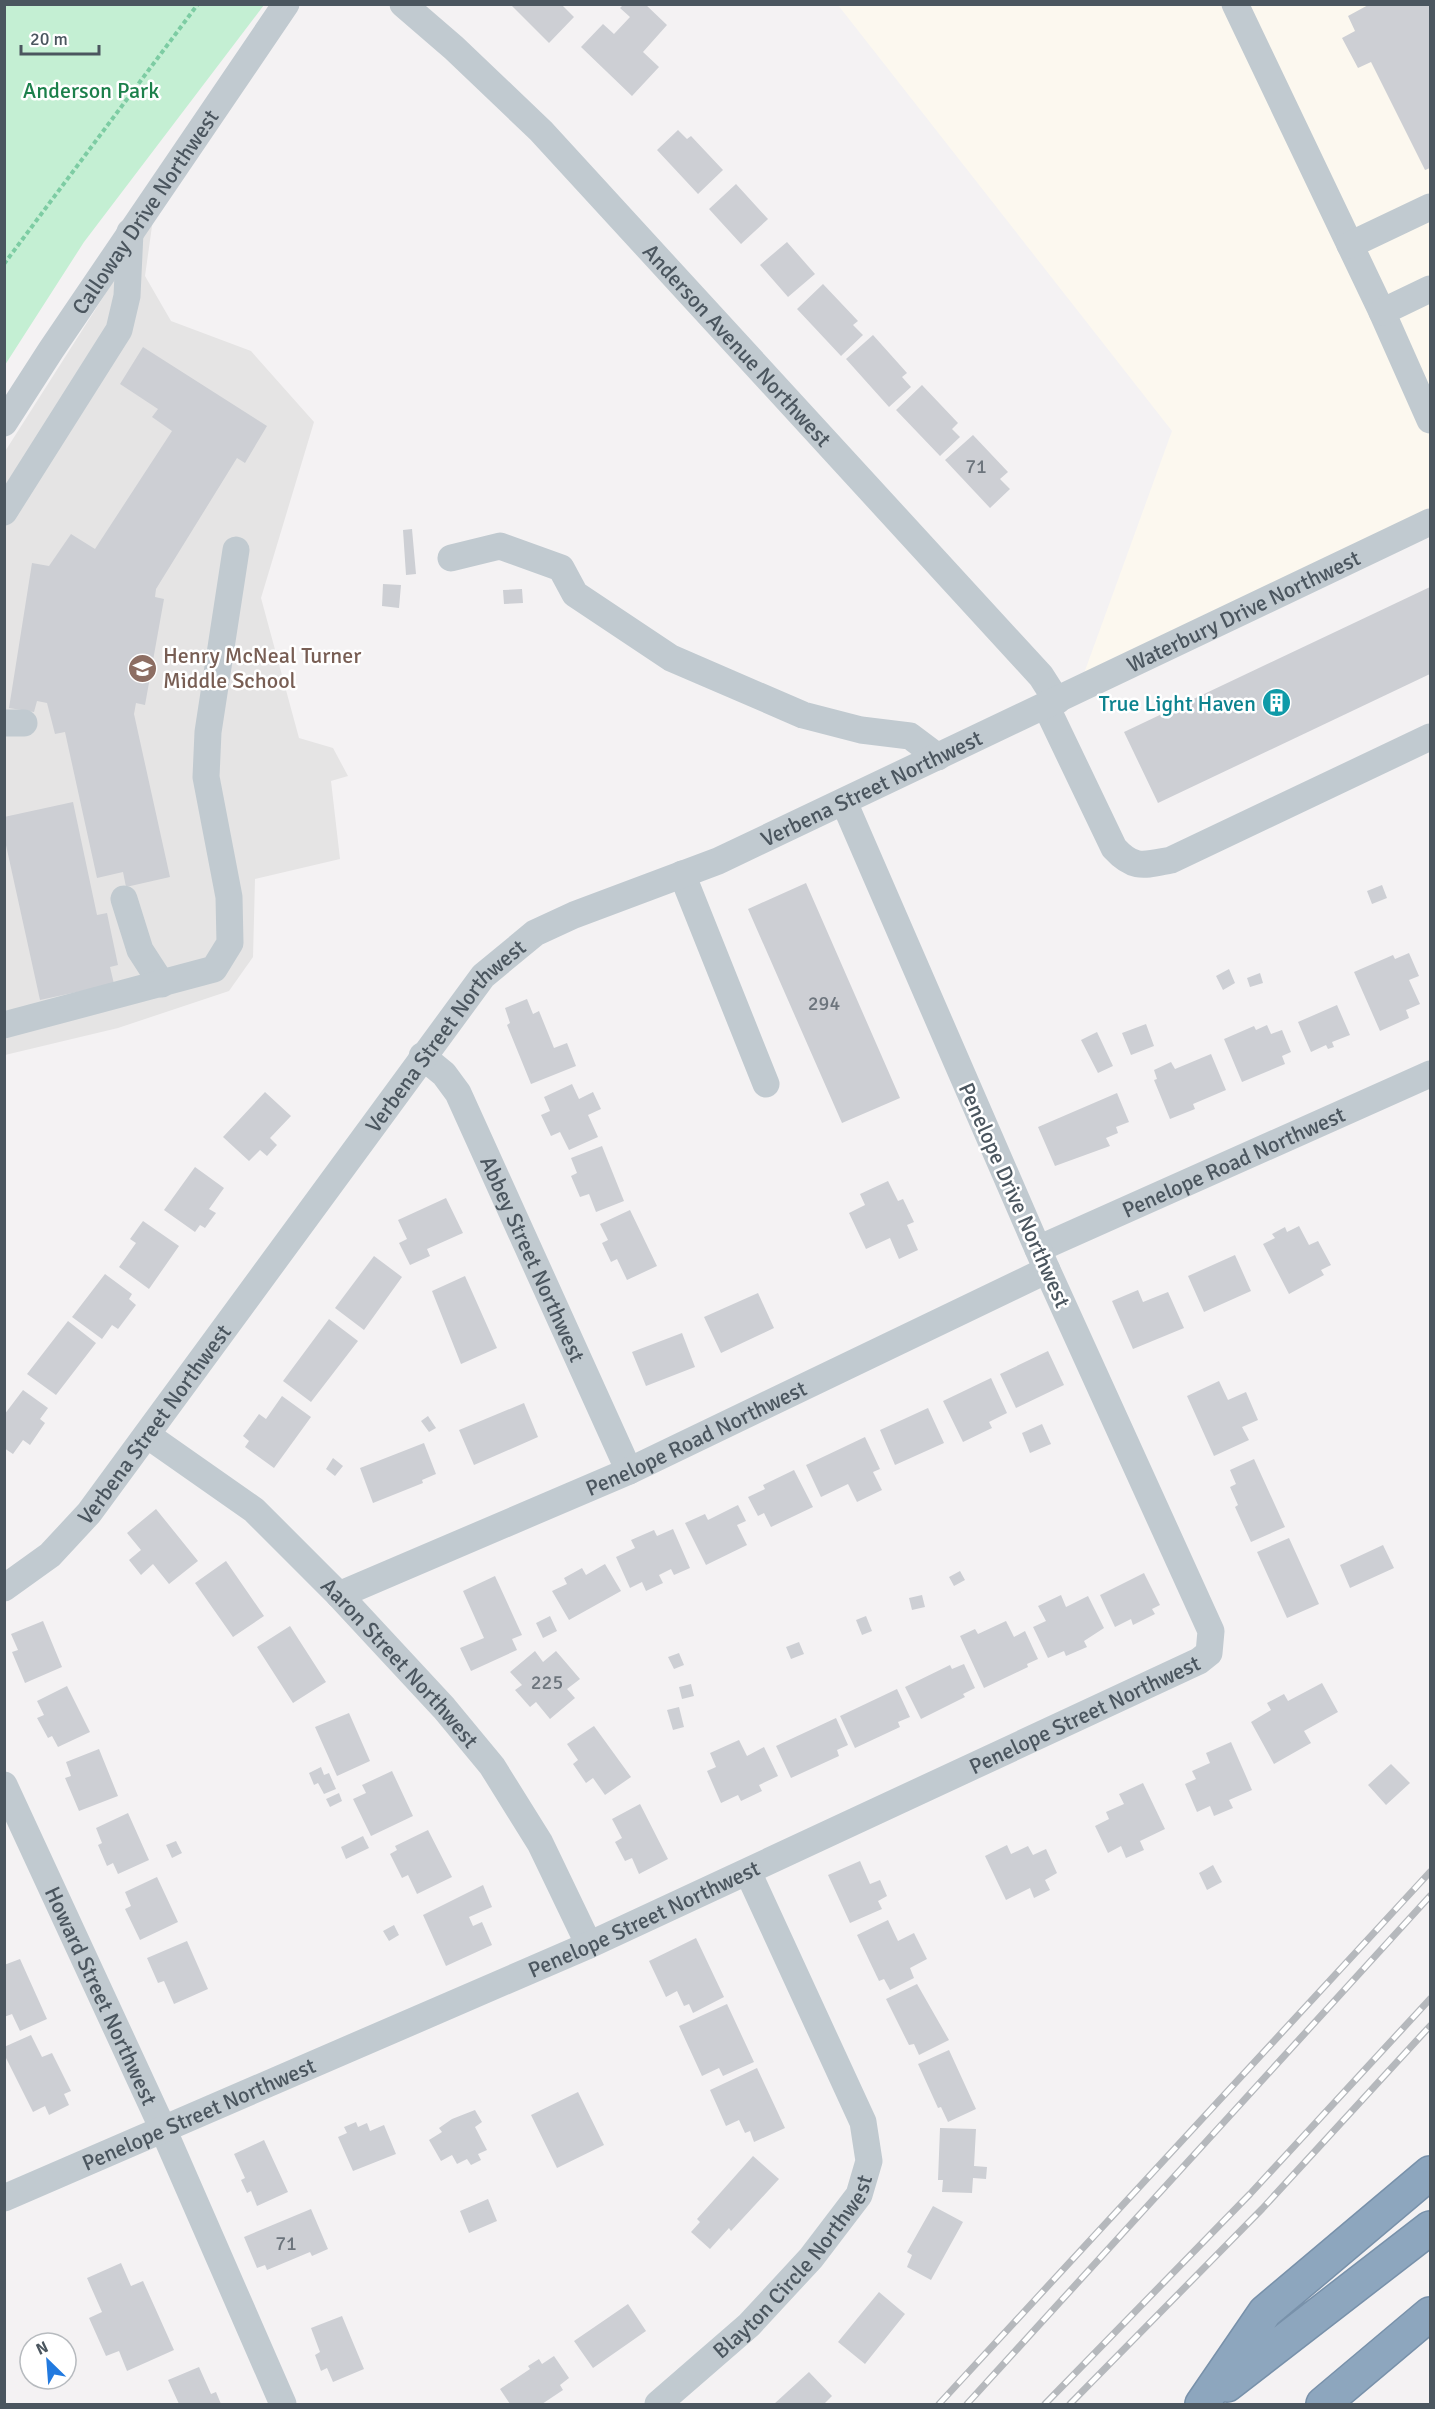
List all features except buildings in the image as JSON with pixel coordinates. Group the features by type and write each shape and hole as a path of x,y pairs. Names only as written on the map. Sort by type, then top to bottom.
{"highway":[{"path":"1202,2404 1266,2312 1431,2173"},
{"path":"1202,2404 1431,2228"},
{"path":"1323,2404 1431,2314"}],"street":[{"name":"Calloway Drive Northwest","path":"4,423 130,232 286,4"},
{"name":"Anderson Avenue Northwest","path":"403,4 454,48 541,131 1041,676 1114,848 1126,861 1142,866 1171,860 1431,737"},
{"path":"1240,6 1382,312 1419,369 1431,420"},
{"path":"1350,245 1431,207"},
{"path":"4,512 119,330 127,296 130,232"},
{"path":"1382,312 1431,289"},
{"name":"Waterbury Drive Northwest","path":"1051,703 1431,522"},
{"path":"451,558 500,546 561,568 575,594 670,658 803,715 861,730 910,736 938,758"},
{"path":"4,1025 214,969 230,943 229,897 206,777 214,681 236,550"},
{"name":"Verbena Street Northwest","path":"4,1588 50,1555 89,1514 422,1056 483,976 535,933 574,915 718,861 1051,703"},
{"name":"Penelope Drive Northwest","path":"844,802 1043,1259 1191,1586"},
{"path":"682,874 766,1084"},
{"path":"124,899 140,950 162,984"},
{"name":"Abbey Street Northwest","path":"422,1056 444,1074 458,1093 629,1471"},
{"name":"Penelope Road Northwest","path":"339,1595 629,1471 1043,1259 1431,1074"},
{"name":"Aaron Street Northwest","path":"147,1435 254,1510 339,1595 444,1708 492,1766 540,1844 589,1945"},
{"name":"Penelope Street Northwest","path":"4,2198 589,1945 1199,1662 1209,1653 1211,1631 1191,1586"},
{"name":"Howard Street Northwest","path":"4,1785 163,2129 283,2404"},
{"name":"Blayton Circle Northwest","path":"658,2404 749,2325 811,2258 859,2195 868,2161 863,2122 748,1872"}],"path":[{"path":"4,264 198,4"}],"shaded area":[{"path":"838,5 1430,5 1430,534 1074,701 1172,431"},
{"name":"Henry McNeal Turner Middle School","path":"153,219 145,276 171,321 251,351 314,422 261,598 299,738 333,748 348,776 331,781 340,859 255,879 253,957 229,991 118,1028 5,1055 4,453"}],"green space":[{"name":"Anderson Park","path":"5,4 264,5 84,242 5,365"}],"railway":[{"path":"939,2404 1430,1872"},
{"path":"967,2404 1430,1896"},
{"path":"1045,2404 1250,2194 1430,1999"},
{"path":"1070,2404 1262,2209 1430,2026"}],"place":[{"name":"Henry McNeal Turner Middle School","path":"142,668"},
{"name":"True Light Haven","path":"1277,703"}]}
